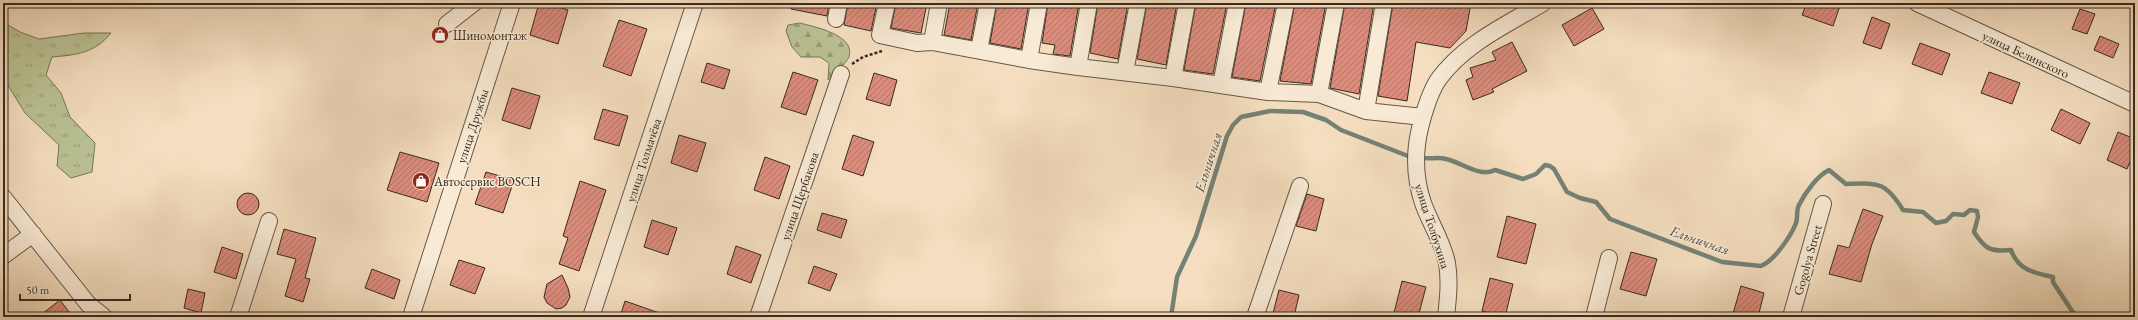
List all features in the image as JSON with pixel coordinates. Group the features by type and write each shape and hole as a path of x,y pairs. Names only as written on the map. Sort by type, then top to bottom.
{"street":[{"path":"447,24 474,3"},
{"name":"улица Дружбы","path":"411,317 512,3"},
{"name":"улица Толмачёва","path":"591,317 695,3"},
{"path":"836,19 839,3"},
{"path":"887,3 880,35 917,43 932,42 1029,60 1173,78 1268,92 1319,94 1366,111 1423,117 1431,94 1438,80 1459,58 1488,35 1543,3"},
{"path":"932,42 939,3"},
{"path":"979,50 988,3"},
{"path":"1029,60 1039,3"},
{"path":"1078,67 1089,3"},
{"path":"1125,72 1138,3"},
{"path":"1173,78 1187,3"},
{"path":"1221,85 1237,3"},
{"path":"1268,92 1286,3"},
{"path":"1319,94 1336,3"},
{"path":"1366,111 1384,3"},
{"name":"улица Белинского","path":"1917,3 2135,104"},
{"name":"улица Щербакова","path":"758,317 841,74"},
{"name":"улица Толбухина","path":"1423,117 1416,158 1416,172 1424,204 1447,262 1449,278 1446,317"},
{"path":"1255,317 1300,186"},
{"path":"3,197 88,304 104,317"},
{"name":"Gogolya Street","path":"1791,317 1824,204"},
{"path":"238,317 269,221"},
{"path":"3,256 32,234"},
{"path":"1594,317 1609,258"}],"path":[{"path":"841,74 863,57 884,50"}],"green space":[{"path":"3,22 20,32 39,39 84,33 111,33 105,40 92,49 77,54 52,57 46,75 61,93 70,117 95,143 92,172 71,178 57,166 59,145 25,113 3,77"},
{"path":"800,23 833,33 841,38 850,49 848,59 828,80 829,63 820,57 801,57 792,47 786,31 788,25"}],"building":[{"path":"539,3 546,3 568,10 558,44 530,35"},
{"path":"791,3 829,3 827,16 791,9"},
{"path":"848,3 877,3 871,31 844,25"},
{"path":"896,3 927,3 921,33 891,28"},
{"path":"950,3 978,3 971,40 944,35"},
{"path":"997,3 1029,3 1021,49 990,43"},
{"path":"1048,3 1079,3 1070,56 1053,54 1055,45 1042,43"},
{"path":"1098,3 1128,3 1118,59 1090,53"},
{"path":"1147,3 1177,3 1166,65 1137,59"},
{"path":"1196,3 1227,3 1213,74 1184,70"},
{"path":"1246,3 1276,3 1260,81 1232,77"},
{"path":"1295,3 1326,3 1311,84 1280,81"},
{"path":"1345,3 1374,3 1359,94 1330,88"},
{"path":"1393,3 1471,3 1466,31 1450,48 1416,42 1407,101 1378,96"},
{"path":"1807,3 1841,3 1833,26 1802,15"},
{"path":"1592,8 1604,29 1574,46 1562,25"},
{"path":"2080,9 2095,14 2087,34 2072,29"},
{"path":"1872,17 1890,24 1881,49 1863,43"},
{"path":"619,20 647,29 631,76 603,66"},
{"path":"2100,36 2119,44 2113,58 2094,50"},
{"path":"1512,42 1527,71 1492,89 1494,92 1473,100 1466,80 1473,77 1470,68 1496,60 1492,52"},
{"path":"1920,43 1950,54 1942,75 1912,64"},
{"path":"707,63 730,70 724,89 701,82"},
{"path":"793,72 818,80 806,115 781,107"},
{"path":"1989,72 2020,83 2012,104 1981,93"},
{"path":"874,73 897,80 890,106 866,99"},
{"path":"512,88 540,96 530,129 502,120"},
{"path":"603,109 628,116 619,146 594,139"},
{"path":"2061,109 2090,123 2080,144 2051,130"},
{"path":"2118,132 2135,139 2135,150 2127,169 2107,160"},
{"path":"679,135 706,143 697,172 671,163"},
{"path":"853,135 874,142 863,176 842,169"},
{"path":"400,152 439,163 427,202 387,190"},
{"path":"765,157 790,166 779,199 754,190"},
{"path":"486,172 514,180 503,213 475,204"},
{"path":"580,181 606,190 579,271 559,264 568,238 563,236"},
{"path":"248,193 256,196 259,204 256,212 248,215 240,212 237,204 240,196"},
{"path":"1307,194 1324,199 1316,231 1296,226"},
{"path":"1863,209 1883,216 1872,244 1861,282 1829,274 1838,245 1849,248"},
{"path":"822,213 847,220 841,238 817,230"},
{"path":"1507,216 1536,224 1526,264 1497,257"},
{"path":"652,220 677,228 668,255 644,247"},
{"path":"284,229 316,238 305,278 310,279 303,302 285,296 296,259 277,254"},
{"path":"736,246 761,255 751,283 727,274"},
{"path":"222,247 243,254 236,279 214,272"},
{"path":"1631,252 1657,259 1646,296 1620,289"},
{"path":"459,260 485,268 475,294 450,285"},
{"path":"814,266 837,274 830,291 808,283"},
{"path":"372,269 400,280 394,299 365,288"},
{"path":"562,275 570,297 566,305 562,308 556,309 547,303 544,297 547,284"},
{"path":"1490,278 1513,284 1505,317 1482,311"},
{"path":"1402,281 1426,287 1418,317 1394,313"},
{"path":"1741,286 1764,293 1758,317 1732,317"},
{"path":"188,289 205,293 201,313 184,308"},
{"path":"1279,290 1299,295 1294,317 1272,317"},
{"path":"60,300 73,317 38,317"},
{"path":"625,301 665,315 665,317 620,317"}],"waterway":[{"name":"Ельничная","path":"1171,317 1177,277 1196,236 1227,136 1233,125 1241,117 1270,111 1303,112 1326,120 1341,130 1408,156"},
{"name":"Ельничная","path":"1424,158 1443,158 1477,171 1489,172 1495,170 1523,179 1536,174 1545,165 1550,166 1554,169 1567,192 1580,198 1596,202 1610,219 1722,262 1761,266 1771,259 1786,241 1796,223 1798,207 1808,190 1829,170 1846,184 1873,184 1880,186 1891,194 1903,210 1923,212 1936,223 1946,221 1953,214 1964,215 1970,210 1977,211 1978,217 1974,232 1981,242 1993,250 2011,250 2018,262 2028,270 2053,277 2053,282 2076,317"}],"place":[{"name":"Шиномонтаж","path":"440,35"},
{"name":"Автосервис BOSCH","path":"421,181"}]}
